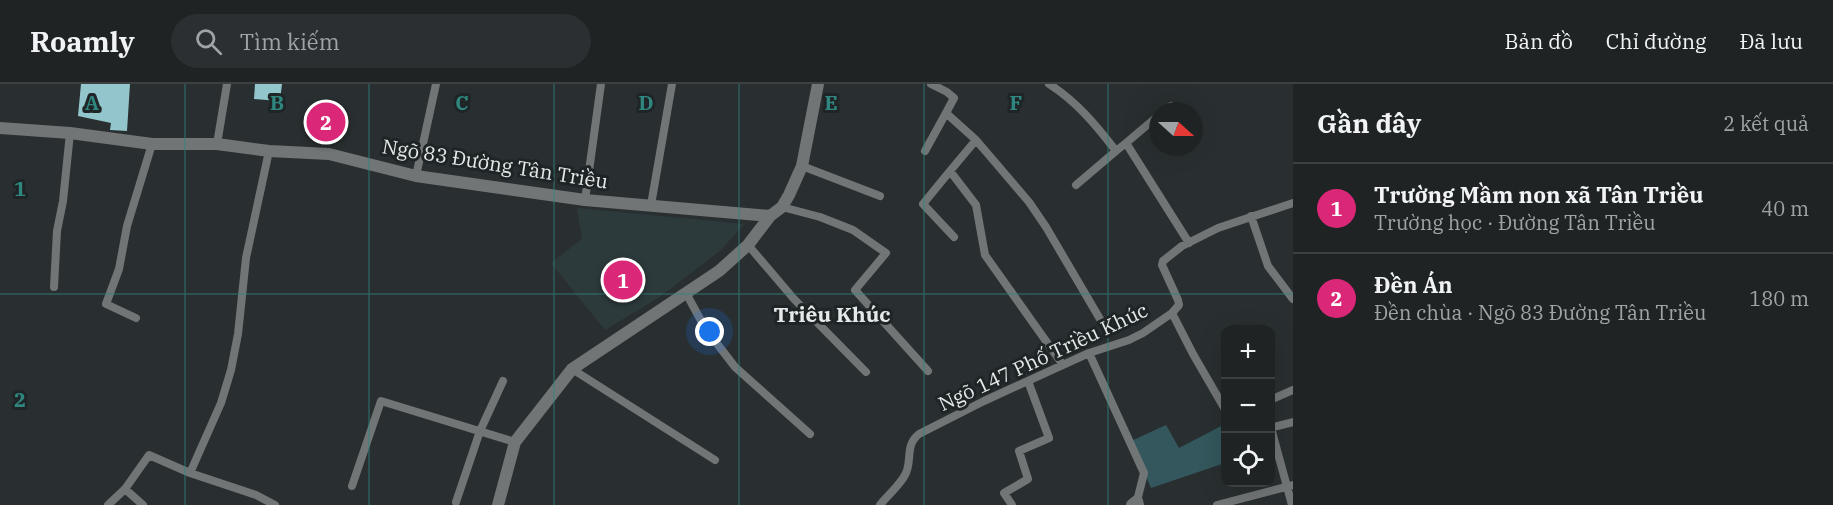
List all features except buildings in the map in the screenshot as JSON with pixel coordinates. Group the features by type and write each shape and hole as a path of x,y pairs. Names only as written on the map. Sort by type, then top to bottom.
{"street":[{"path":"498,505 515,442 572,369 719,271 748,245 770,216 782,207 802,166 818,84"},
{"name":"Ngõ 83 Đường Tân Triều","path":"0,128 70,133 152,144 217,144 269,152 329,154 417,176 585,200 770,216"}],"lane":[{"path":"217,144 227,84"},
{"path":"417,176 436,84"},
{"path":"585,200 601,84"},
{"path":"651,205 672,84"},
{"path":"925,151 954,98 932,84"},
{"path":"1049,84 1082,109 1116,151"},
{"path":"946,113 976,140 1029,202 1100,319"},
{"path":"1076,184 1149,124"},
{"path":"54,287 57,231 63,201 70,133"},
{"path":"954,237 923,204 976,140"},
{"path":"1126,143 1189,243"},
{"path":"136,318 106,304 119,269 127,226 152,144"},
{"path":"190,473 221,403 231,370 238,334 246,258 269,152"},
{"path":"802,166 880,196"},
{"path":"950,171 976,205 985,255 1063,365"},
{"name":"Ngõ 147 Phố Triều Khúc","path":"880,505 905,475 914,438 929,428 1089,353 1143,333 1172,313 1179,305 1162,265 1166,258 1218,228 1293,203"},
{"path":"782,207 820,217 853,230 886,253 855,290 928,371"},
{"path":"1251,216 1268,266 1293,299"},
{"path":"748,245 794,298 866,372"},
{"path":"686,293 705,328 735,367 810,434"},
{"path":"1172,313 1221,402"},
{"path":"1089,353 1144,473 1136,504"},
{"path":"572,369 715,460"},
{"path":"456,502 480,431 503,381"},
{"path":"1012,505 1004,494 1028,479 1019,451 1049,438 1028,381"},
{"path":"1275,398 1293,390"},
{"path":"352,486 381,401 515,442"},
{"path":"1275,427 1293,423"},
{"path":"1273,433 1290,486 1292,505"},
{"path":"108,505 125,489 149,455 190,473 256,495 275,505"},
{"path":"1217,505 1290,486"},
{"path":"125,489 143,505"}],"shaded area":[{"path":"577,208 744,224 721,250 661,296 605,330 551,263 582,239"},
{"path":"1166,425 1179,448 1221,426 1221,464 1151,488 1131,441"}],"place":[{"name":"Đền Án","path":"326,122"},
{"name":"Trường Mầm non xã Tân Triều","path":"623,280"}],"district":[{"name":"Triêu Khúc","path":"832,315"}]}
